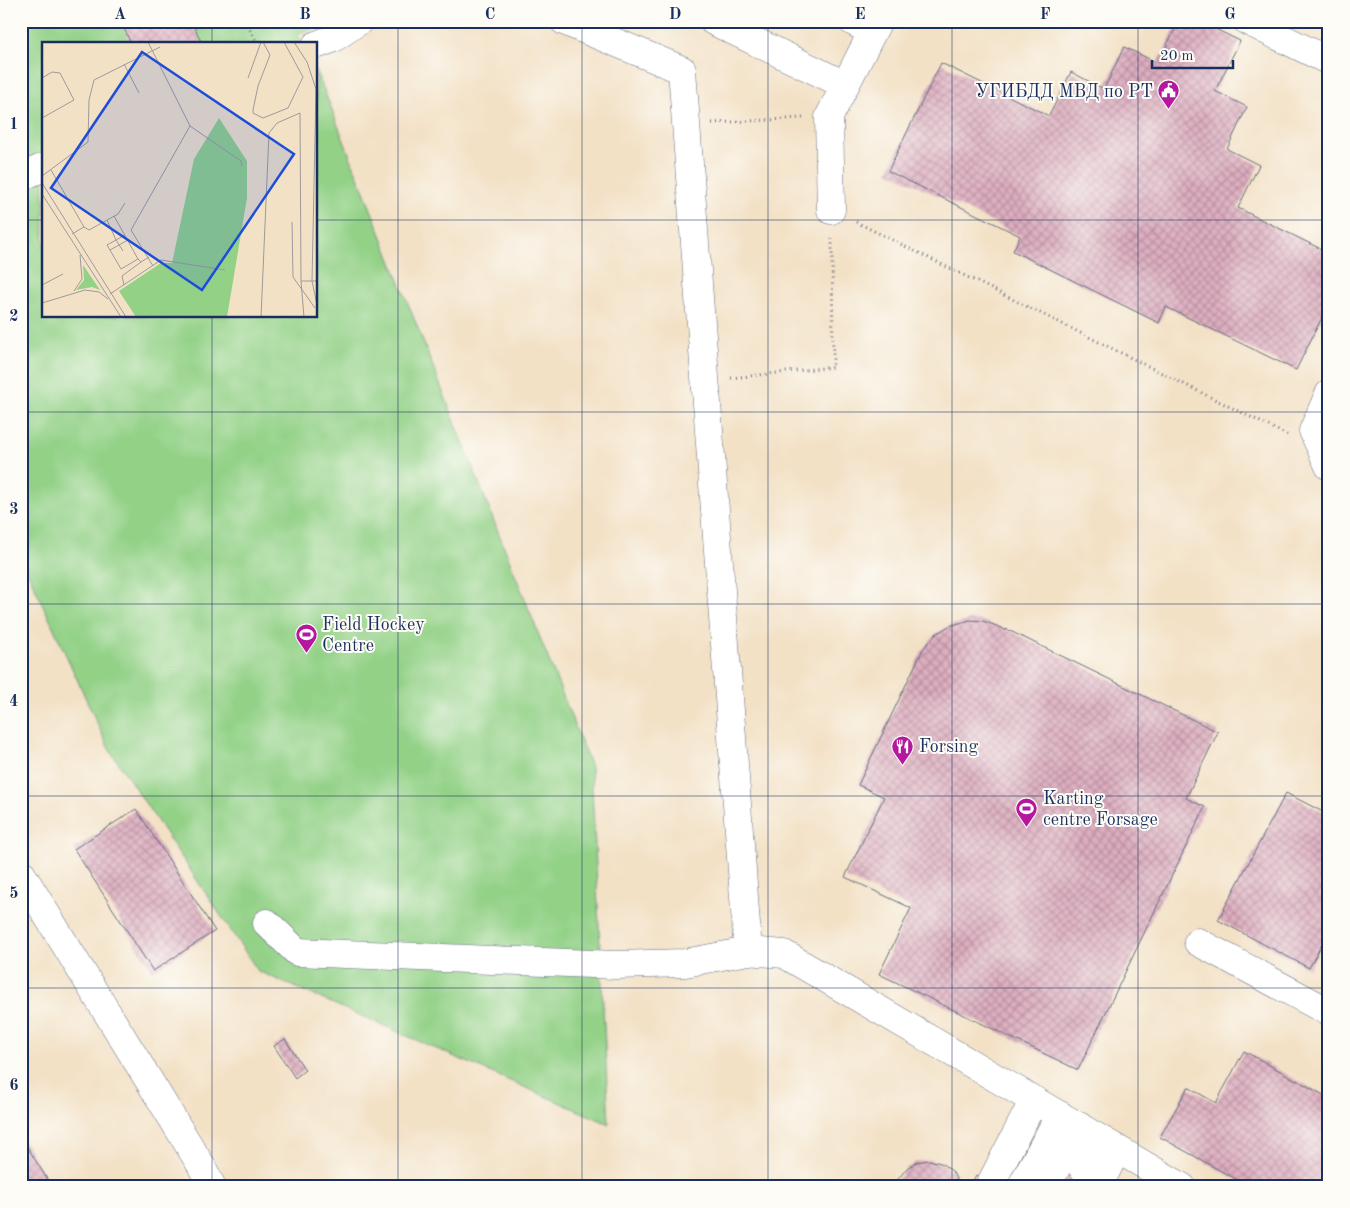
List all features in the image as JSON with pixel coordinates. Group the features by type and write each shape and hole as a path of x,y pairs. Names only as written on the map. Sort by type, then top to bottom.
{"lane":[{"path":"318,44 332,39 359,21"},
{"path":"564,21 682,70 748,951"},
{"path":"713,21 845,85"},
{"path":"1247,21 1329,61"},
{"path":"831,210 829,117 845,85 867,25"},
{"path":"21,177 42,167"},
{"path":"1326,459 1313,431 1329,394"},
{"path":"21,873 201,1165 212,1187"},
{"path":"267,923 297,952 616,966 685,963 748,951 784,954 1182,1187"},
{"path":"1198,942 1329,1012"},
{"path":"991,1182 1034,1100"},
{"path":"1088,1132 1093,1172"},
{"path":"1021,1187 1088,1132"},
{"path":"1046,1187 1088,1132"}],"path":[{"path":"245,21 257,42"},
{"path":"686,124 829,117"},
{"path":"705,380 833,367 831,210 1326,459"}],"green space":[{"name":"Field Hockey Centre","path":"21,21 332,21 298,35 301,42 42,42 42,318 318,318 318,75 591,767 609,1124 258,971 109,749 21,557"}],"building":[{"path":"121,21 192,21 201,42 130,42"},
{"path":"1179,21 1199,21 1240,41 1215,91 1247,107 1227,149 1259,165 1238,208 1329,253 1329,303 1296,370 1166,307 1159,323 1013,251 1020,236 888,171 941,63 1049,116 1071,72 1104,89 1124,47 1158,63"},
{"path":"970,620 983,621 1006,631 1006,629 1218,732 1186,798 1205,807 1078,1070 879,974 911,908 845,877 884,797 858,785 923,649 936,634 949,626"},
{"path":"1286,793 1329,815 1329,931 1309,968 1218,920"},
{"path":"136,809 215,931 153,971 74,849"},
{"path":"285,1039 305,1070 295,1078 274,1046"},
{"path":"1244,1051 1329,1098 1329,1172 1321,1187 1250,1187 1160,1137 1188,1087 1216,1103"},
{"path":"21,1137 52,1187 21,1187"},
{"path":"929,1160 941,1163 952,1171 959,1187 896,1187 898,1179 907,1168 916,1162"},
{"path":"1069,1161 1123,1187 1056,1187"},
{"path":"976,1175 1000,1187 970,1187"}],"place":[{"name":"УГИБДД МВД по РТ","path":"1169,110"},
{"name":"Field Hockey Centre","path":"306,653"},
{"name":"Forsing","path":"903,765"},
{"name":"Karting centre Forsage","path":"1027,827"}]}
